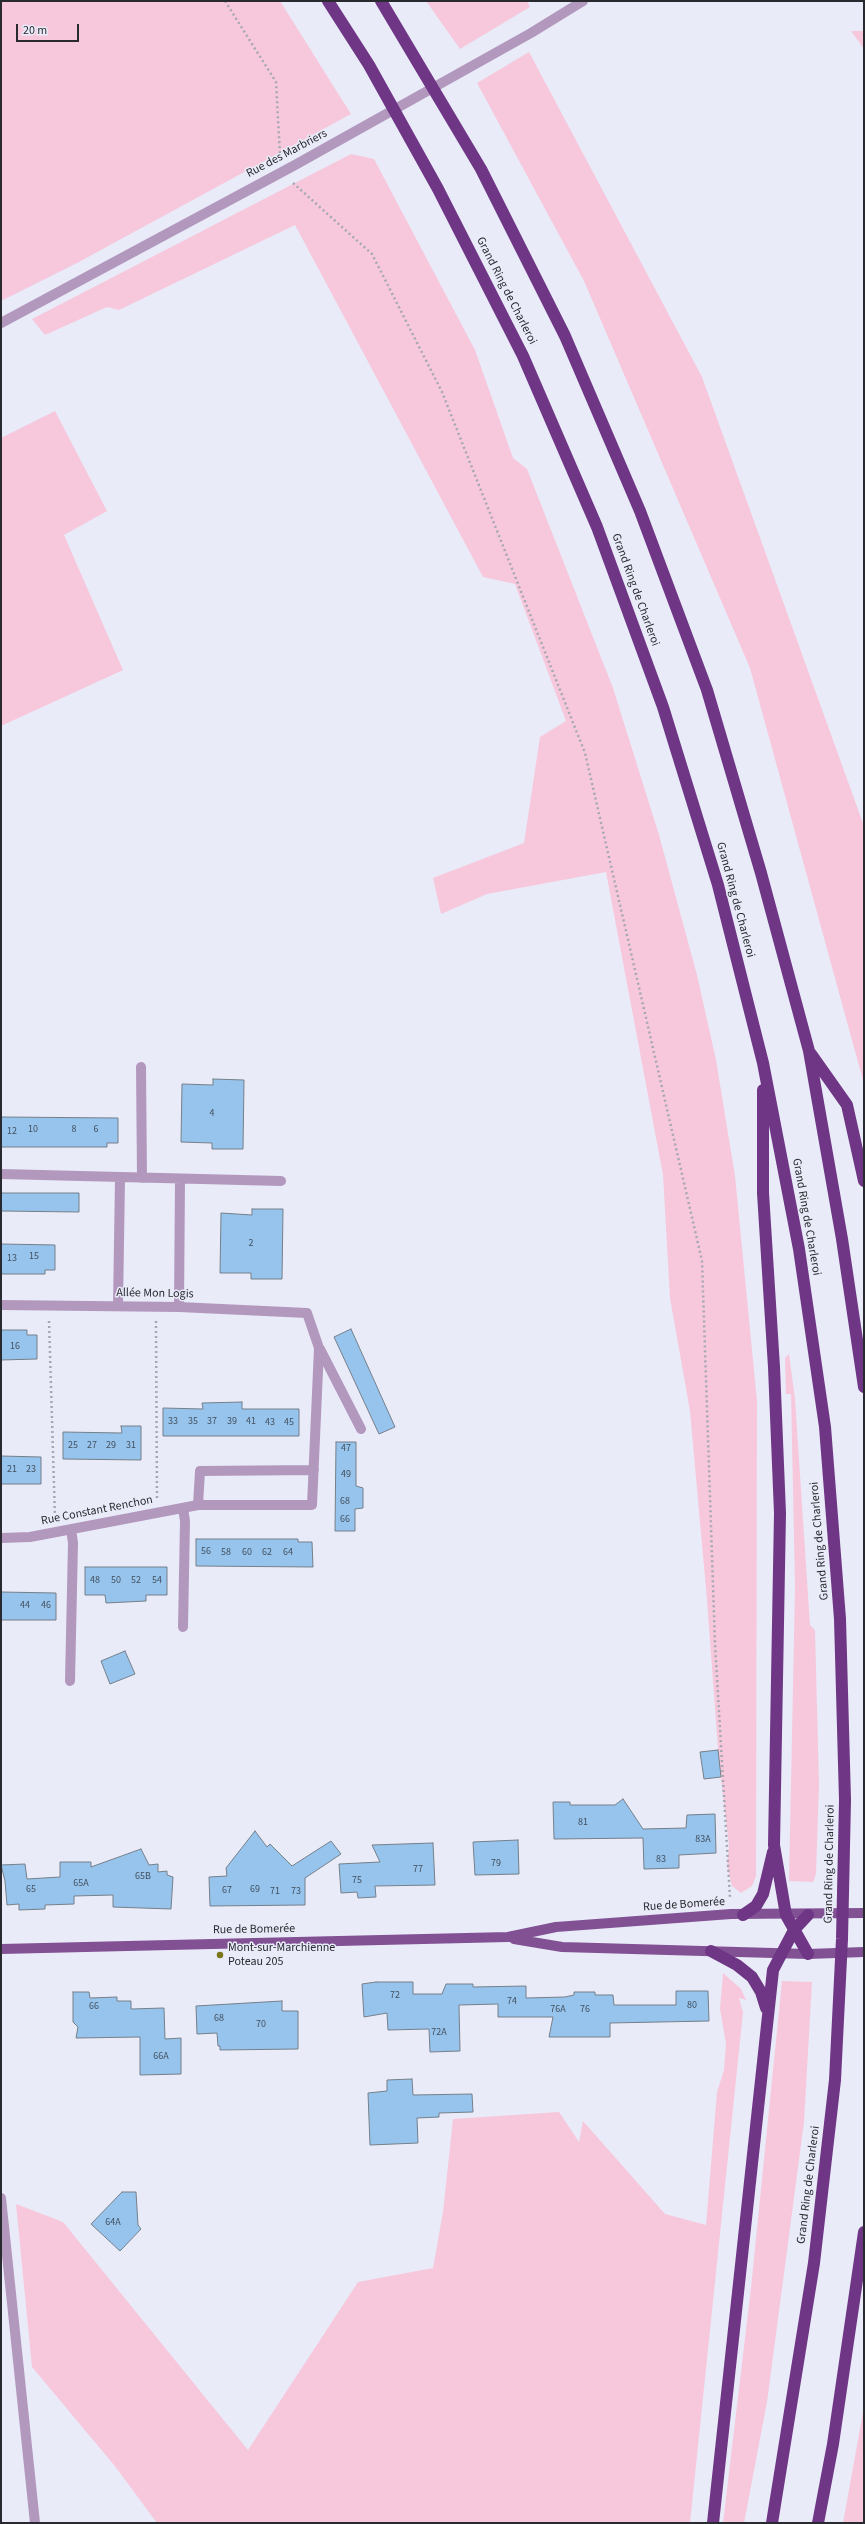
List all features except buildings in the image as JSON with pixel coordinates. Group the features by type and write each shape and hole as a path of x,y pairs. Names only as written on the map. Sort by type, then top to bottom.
{"highway":[{"name":"Grand Ring de Charleroi","path":"328,1 370,65 438,189 523,356 597,527 668,722 718,885 763,1063 799,1250 825,1427 840,1619 845,1800 842,1939 835,2080 814,2263 772,2523"},
{"path":"382,1 485,176 565,336 640,511 707,690 761,873 809,1051 842,1239 864,1387"},
{"path":"809,1051 847,1105 864,1181"},
{"path":"763,1063 763,1193 774,1367 780,1513 774,1845 786,1915 808,1954"},
{"path":"737,1915 756,1906 763,1894 774,1845"},
{"path":"713,2523 772,1970 794,1930 808,1915"},
{"path":"711,1951 737,1965 752,1977 761,1992 768,2014"},
{"path":"818,2523 838,2412 864,2232"}],"main road":[{"name":"Rue de Bomerée","path":"1,1949 508,1938 556,1928 737,1915 864,1913"},
{"name":"Rue de Bomerée","path":"508,1938 562,1947 808,1954 864,1952"}],"street":[{"name":"Rue des Marbriers","path":"1,323 295,165 532,33 582,1"},
{"path":"141,1067 142,1178"},
{"path":"1,1174 281,1182"},
{"path":"118,1306 120,1178"},
{"path":"179,1307 180,1179"},
{"name":"Allée Mon Logis","path":"1,1305 179,1307 308,1313"},
{"name":"Rue Constant Renchon","path":"1,1538 30,1537 198,1505 312,1505 319,1348 308,1313"},
{"path":"319,1348 361,1429"},
{"path":"198,1505 200,1471 314,1470"},
{"path":"183,1508 185,1521 183,1627"},
{"path":"70,1681 73,1543 71,1529"},
{"path":"1,2198 35,2523"}],"path":[{"path":"225,1 276,82 280,172 372,254 442,392 585,753 702,1261 715,1644 737,1915"},
{"path":"48,1305 56,1532"},
{"path":"156,1307 157,1512"}],"shaded area":[{"path":"1,1 280,1 351,114 77,263 1,301"},
{"path":"426,1 527,1 530,7 460,49"},
{"path":"851,31 864,31 864,49"},
{"path":"529,52 702,377 864,826 864,1084 750,668 584,281 477,83"},
{"path":"351,154 374,159 475,350 513,458 527,469 613,688 659,835 697,975 716,1060 735,1176 757,1401 756,1876 752,1886 741,1893 732,1886 727,1866 729,1845 719,1763 707,1600 690,1411 670,1298 663,1175 606,872 487,894 441,914 433,878 524,843 540,737 566,721 515,584 483,577 295,225 119,310 107,307 45,335 32,319"},
{"path":"55,411 107,511 64,535 123,670 1,726 1,438"},
{"path":"789,1354 795,1399 810,1625 815,1630 819,1784 816,1874 813,1882 789,1881 795,1587 791,1394 786,1394 785,1358"},
{"path":"723,1973 741,1989 746,2000 739,1998 743,2012 690,2523 157,2523 114,2465 32,2367 16,2204 63,2222 248,2450 358,2282 433,2268 443,2212 453,2119 559,2112 579,2142 583,2121 665,2214 706,2225 717,2092 724,2070 726,2044 720,2009"},
{"path":"782,1981 812,1982 804,2122 767,2402 744,2523 723,2523 751,2288"},
{"path":"864,2408 864,2523 843,2523 863,2412"}],"place":[{"name":"Mont-sur-Marchienne Poteau 205","path":"220,1955"}]}
